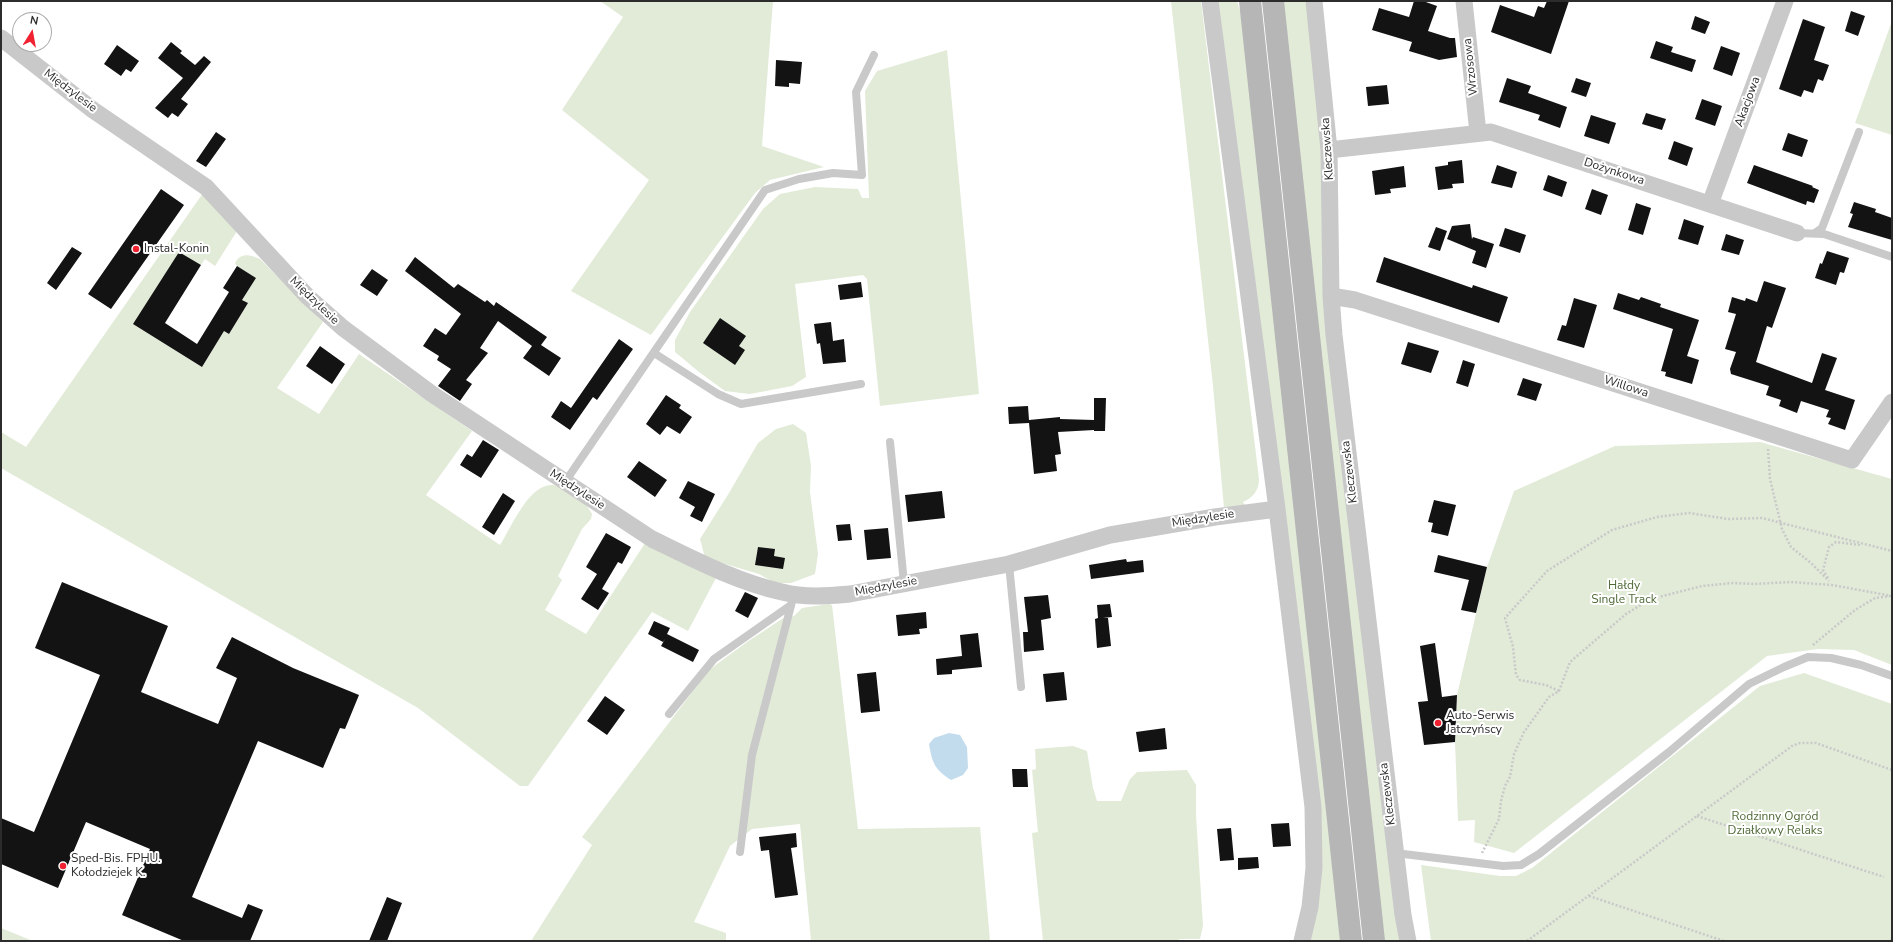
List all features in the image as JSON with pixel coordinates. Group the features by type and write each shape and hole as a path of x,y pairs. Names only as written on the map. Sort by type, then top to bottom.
{"main road":[{"path":"1250,1 1351,941"},
{"path":"1273,1 1374,941"}],"street":[{"path":"1210,1 1277,509 1314,829 1313,884 1302,941"},
{"name":"Kleczewska","path":"1314,1 1329,150 1331,296 1336,350 1395,853 1408,941"},
{"name":"Wrzosowa","path":"1464,1 1478,133"},
{"name":"Akacjowa","path":"1710,204 1785,1"},
{"name":"Międzylesie","path":"1,38 93,110 206,187 303,292 343,328 432,394 630,526 671,548 793,600 816,596 843,595 1009,564 1110,535 1215,517 1277,509"},
{"name":"Dożynkowa","path":"1329,150 1491,132 1504,135 1797,233"},
{"name":"Willowa","path":"1331,296 1355,300 1852,460 1892,402"}],"lane":[{"path":"565,482 765,190 799,179 833,173 862,175 856,92 874,55"},
{"path":"1815,233 1822,228 1859,132"},
{"name":"Dożynkowa","path":"1797,233 1824,234 1892,257"},
{"path":"654,353 718,394 741,404 861,384"},
{"path":"890,442 904,583"},
{"path":"1009,564 1021,687"},
{"path":"669,714 714,659 793,600"},
{"path":"740,852 752,755 793,600"},
{"path":"1395,853 1503,866 1521,865 1539,854 1669,752 1749,684 1808,657 1831,658 1861,665 1892,676"}],"path":[{"path":"1769,434 1770,479 1775,505 1782,529 1791,547 1812,564 1832,585"},
{"path":"1558,691 1546,685 1520,680 1516,675 1513,647 1505,618 1547,571 1612,530 1657,517 1689,513 1728,519 1762,518 1892,551"},
{"path":"1829,581 1823,570 1829,547 1836,542 1866,545"},
{"path":"1477,863 1499,819 1501,802 1505,786 1510,777 1514,754 1531,721 1544,707 1549,697 1558,691 1570,662 1626,614 1644,602 1702,586 1733,583 1754,584 1791,582 1832,585 1892,596"},
{"path":"1808,650 1856,610 1875,598 1892,596"},
{"path":"1528,941 1792,746 1800,743 1816,743 1892,770"},
{"path":"1697,815 1884,877"},
{"path":"1588,896 1724,941"}],"green space":[{"path":"600,1 773,1 762,146 824,167 770,180 755,193 651,335 571,291 649,180 562,110 623,17"},
{"path":"1171,1 1201,1 1259,479 1258,487 1255,493 1243,502 1245,506 1224,508 1213,386"},
{"path":"1217,1 1237,1 1241,14 1342,941 1310,941 1318,899"},
{"path":"1282,1 1307,1 1401,941 1383,941"},
{"path":"1892,21 1892,135 1855,123"},
{"path":"947,50 979,394 880,406 867,279 863,275 795,284 806,377 792,386 750,394 725,391 675,352 675,340 690,312 763,209 780,194 815,187 858,189 862,198 869,198 865,91 877,71"},
{"path":"203,193 237,231 215,266 205,259 201,265 179,252 134,324 202,367 224,331 229,334 248,303 242,300 256,278 237,266 235,263 240,257 246,255 260,259 323,322 277,388 319,414 359,354 472,431 426,495 500,545 522,508 536,491 544,486 553,485 561,487 584,503 592,514 591,519 582,529 558,576 562,580 545,610 586,634 647,540 716,578 688,631 652,612 528,786 520,786 418,708 1,468 1,432 26,447"},
{"path":"793,424 806,433 811,466 810,492 818,554 815,574 791,583 775,583 759,574 705,558 700,539 758,443 776,429"},
{"name":"Hałdy Single Track","path":"1760,442 1892,479 1892,665 1854,650 1818,649 1767,656 1514,853 1474,842 1475,820 1458,821 1455,742 1457,695 1487,567 1514,491 1615,446"},
{"path":"829,604 832,605 858,829 980,827 990,941 811,941 800,824 752,829 730,846 694,922 726,933 726,941 531,941 592,845 582,837 709,670 747,642 785,617 794,616 802,608"},
{"name":"Rodzinny Ogród Działkowy Relaks","path":"1804,673 1892,704 1892,941 1431,941 1421,865 1500,876 1516,876 1532,868 1760,686"},
{"path":"1073,746 1087,751 1093,788 1097,801 1121,801 1130,779 1137,772 1187,770 1196,785 1196,815 1203,926 1200,939 1180,939 1176,941 1043,941 1032,833 1038,832 1032,770 1036,769 1035,749"},
{"path":"1,928 33,941 1,941"}],"water":[{"path":"949,733 960,735 967,747 968,768 963,775 951,780 941,773 935,765 931,756 929,744 934,738"}],"building":[{"path":"1414,1 1423,1 1437,6 1428,31 1450,38 1455,38 1457,57 1439,60 1409,51 1412,42 1372,30 1379,8 1409,17"},
{"path":"1547,1 1569,1 1551,54 1491,32 1500,5 1534,17 1538,6 1544,8"},
{"path":"1851,11 1865,16 1858,36 1845,31"},
{"path":"1695,16 1710,22 1705,34 1691,29"},
{"path":"1803,19 1825,27 1814,60 1829,65 1823,81 1818,79 1813,93 1804,90 1801,97 1779,89"},
{"path":"1656,41 1673,47 1671,52 1696,60 1692,72 1650,58"},
{"path":"171,42 182,51 180,53 195,65 204,56 211,62 181,99 188,104 178,117 172,113 168,118 155,108 183,78 158,58"},
{"path":"117,45 139,61 131,72 126,69 121,76 104,64"},
{"path":"1721,46 1740,53 1732,76 1713,69"},
{"path":"776,60 802,62 800,84 789,83 789,87 775,86"},
{"path":"1507,78 1531,86 1528,93 1567,107 1560,128 1538,120 1540,115 1499,102"},
{"path":"1576,78 1591,83 1586,97 1571,92"},
{"path":"1387,85 1389,104 1368,106 1366,87"},
{"path":"1702,99 1722,106 1715,126 1695,119"},
{"path":"1646,113 1666,119 1662,130 1642,124"},
{"path":"1591,115 1616,123 1609,144 1584,136"},
{"path":"216,132 226,139 206,167 196,161"},
{"path":"1788,133 1808,140 1802,157 1782,150"},
{"path":"1674,141 1693,148 1687,166 1668,159"},
{"path":"1462,160 1464,183 1452,184 1453,188 1438,190 1435,167 1448,165 1448,162"},
{"path":"1497,165 1517,172 1512,188 1491,183"},
{"path":"1754,165 1813,186 1812,187 1819,190 1814,203 1807,201 1806,205 1747,183"},
{"path":"1404,166 1406,187 1390,189 1391,193 1375,195 1372,171"},
{"path":"1548,175 1567,182 1562,197 1543,190"},
{"name":"Instal-Konin","path":"161,189 184,205 111,309 88,294"},
{"path":"1592,189 1608,195 1601,215 1585,209"},
{"path":"1854,202 1876,209 1875,212 1892,218 1892,240 1848,227 1853,214 1850,213"},
{"path":"1636,203 1651,208 1643,235 1628,230"},
{"path":"1684,219 1704,226 1698,245 1678,239"},
{"path":"1470,224 1472,239 1473,237 1494,244 1486,268 1472,263 1476,251 1447,239 1452,226"},
{"path":"1436,227 1447,231 1440,251 1428,247"},
{"path":"1505,228 1526,235 1520,253 1499,246"},
{"path":"1726,234 1744,240 1739,255 1721,250"},
{"path":"72,247 82,253 56,290 47,283"},
{"path":"1827,251 1849,258 1844,273 1840,272 1836,285 1815,278 1820,263 1822,264"},
{"path":"179,252 201,265 165,323 197,344 229,292 223,288 237,266 256,278 242,300 248,303 229,334 224,331 202,367 133,324"},
{"path":"415,257 454,288 458,284 485,302 487,300 494,306 496,302 547,337 541,345 561,358 549,376 523,358 532,346 498,321 480,348 488,353 466,380 472,384 460,401 438,386 451,369 437,360 439,356 423,346 435,328 446,335 461,314 405,271"},
{"path":"1384,257 1472,288 1473,285 1508,297 1499,323 1376,282"},
{"path":"372,269 388,280 377,296 360,285"},
{"path":"1764,281 1786,288 1772,328 1767,326 1756,362 1812,383 1822,353 1837,358 1825,390 1855,400 1845,430 1828,424 1831,418 1826,417 1829,410 1801,401 1797,413 1779,406 1781,400 1766,395 1769,386 1731,374 1730,369 1736,352 1725,349 1736,314 1728,312 1732,297 1745,301 1746,298 1757,302"},
{"path":"861,282 863,297 840,300 838,285"},
{"path":"1618,293 1639,300 1641,297 1661,304 1660,307 1699,320 1687,356 1699,360 1692,384 1665,376 1666,372 1661,371 1673,329 1613,309"},
{"path":"1574,298 1597,305 1584,348 1557,340 1562,325 1566,326"},
{"path":"720,318 746,336 739,346 745,350 735,365 703,343"},
{"path":"831,322 833,341 844,339 846,362 823,364 820,343 817,344 814,324"},
{"path":"619,339 633,349 597,400 593,397 570,430 551,417 561,401 571,408"},
{"path":"1408,342 1439,351 1431,373 1401,364"},
{"path":"320,346 345,364 332,384 306,366"},
{"path":"1463,360 1475,364 1468,387 1456,383"},
{"path":"1523,378 1542,384 1536,401 1517,395"},
{"path":"666,395 681,405 679,408 692,417 680,434 667,426 660,435 646,424"},
{"path":"1094,398 1106,398 1105,431 1094,430 1058,432 1061,454 1055,455 1057,471 1034,474 1029,423 1009,424 1008,407 1028,406 1029,420 1060,417 1060,419 1094,420"},
{"path":"483,440 499,450 481,478 460,465 467,454 472,457"},
{"path":"639,461 667,480 655,497 627,477"},
{"path":"688,481 715,494 702,522 690,516 695,507 679,498"},
{"path":"942,491 945,518 908,522 905,495"},
{"path":"503,493 515,501 494,535 482,527"},
{"path":"1434,500 1456,505 1448,536 1431,532 1433,523 1428,522"},
{"path":"850,524 852,540 838,541 836,525"},
{"path":"888,528 891,558 867,560 864,530"},
{"path":"606,533 631,547 622,564 618,562 602,589 609,593 598,610 581,599 597,574 586,567"},
{"path":"758,547 775,549 774,556 785,558 783,569 755,565"},
{"path":"1438,555 1487,567 1476,613 1461,610 1469,580 1434,572"},
{"path":"1126,559 1127,562 1143,560 1144,572 1091,579 1089,565"},
{"path":"62,582 168,626 141,692 218,724 237,678 216,668 232,637 293,668 359,695 345,729 340,728 323,768 258,741 192,897 242,918 248,904 263,910 250,941 184,941 122,915 150,849 86,822 58,888 1,864 1,818 34,832 100,675 35,648"},
{"path":"745,592 758,598 748,618 735,611"},
{"path":"1048,595 1051,618 1041,620 1044,650 1024,652 1023,632 1028,632 1024,597"},
{"path":"1110,604 1112,617 1103,618 1108,618 1111,646 1097,648 1095,619 1098,618 1097,605"},
{"path":"926,612 927,628 919,629 920,634 898,636 896,615"},
{"path":"654,621 670,628 667,634 699,650 693,662 661,646 665,639 663,642 648,634"},
{"path":"978,633 982,667 952,670 952,674 937,675 936,659 962,656 960,635"},
{"path":"1435,643 1442,697 1457,695 1455,742 1424,745 1418,702 1428,701 1420,646"},
{"path":"876,672 880,711 861,713 857,674"},
{"path":"1064,672 1067,700 1046,702 1043,674"},
{"path":"605,696 625,710 607,735 587,721"},
{"path":"1165,728 1167,749 1139,752 1136,732"},
{"path":"1012,769 1027,769 1028,787 1013,787"},
{"path":"1289,823 1291,846 1273,847 1271,824"},
{"path":"1231,828 1234,860 1220,861 1217,829"},
{"path":"796,833 797,847 791,848 798,895 775,898 769,850 761,851 759,837"},
{"path":"1258,857 1259,868 1238,870 1238,858"},
{"path":"387,897 402,903 387,941 369,941"}],"place":[{"name":"Instal-Konin","path":"136,249"},
{"name":"Auto-Serwis Jatczyńscy","path":"1438,723"},
{"name":"Sped-Bis. FPHU. Kołodziejek K.","path":"63,866"}]}
